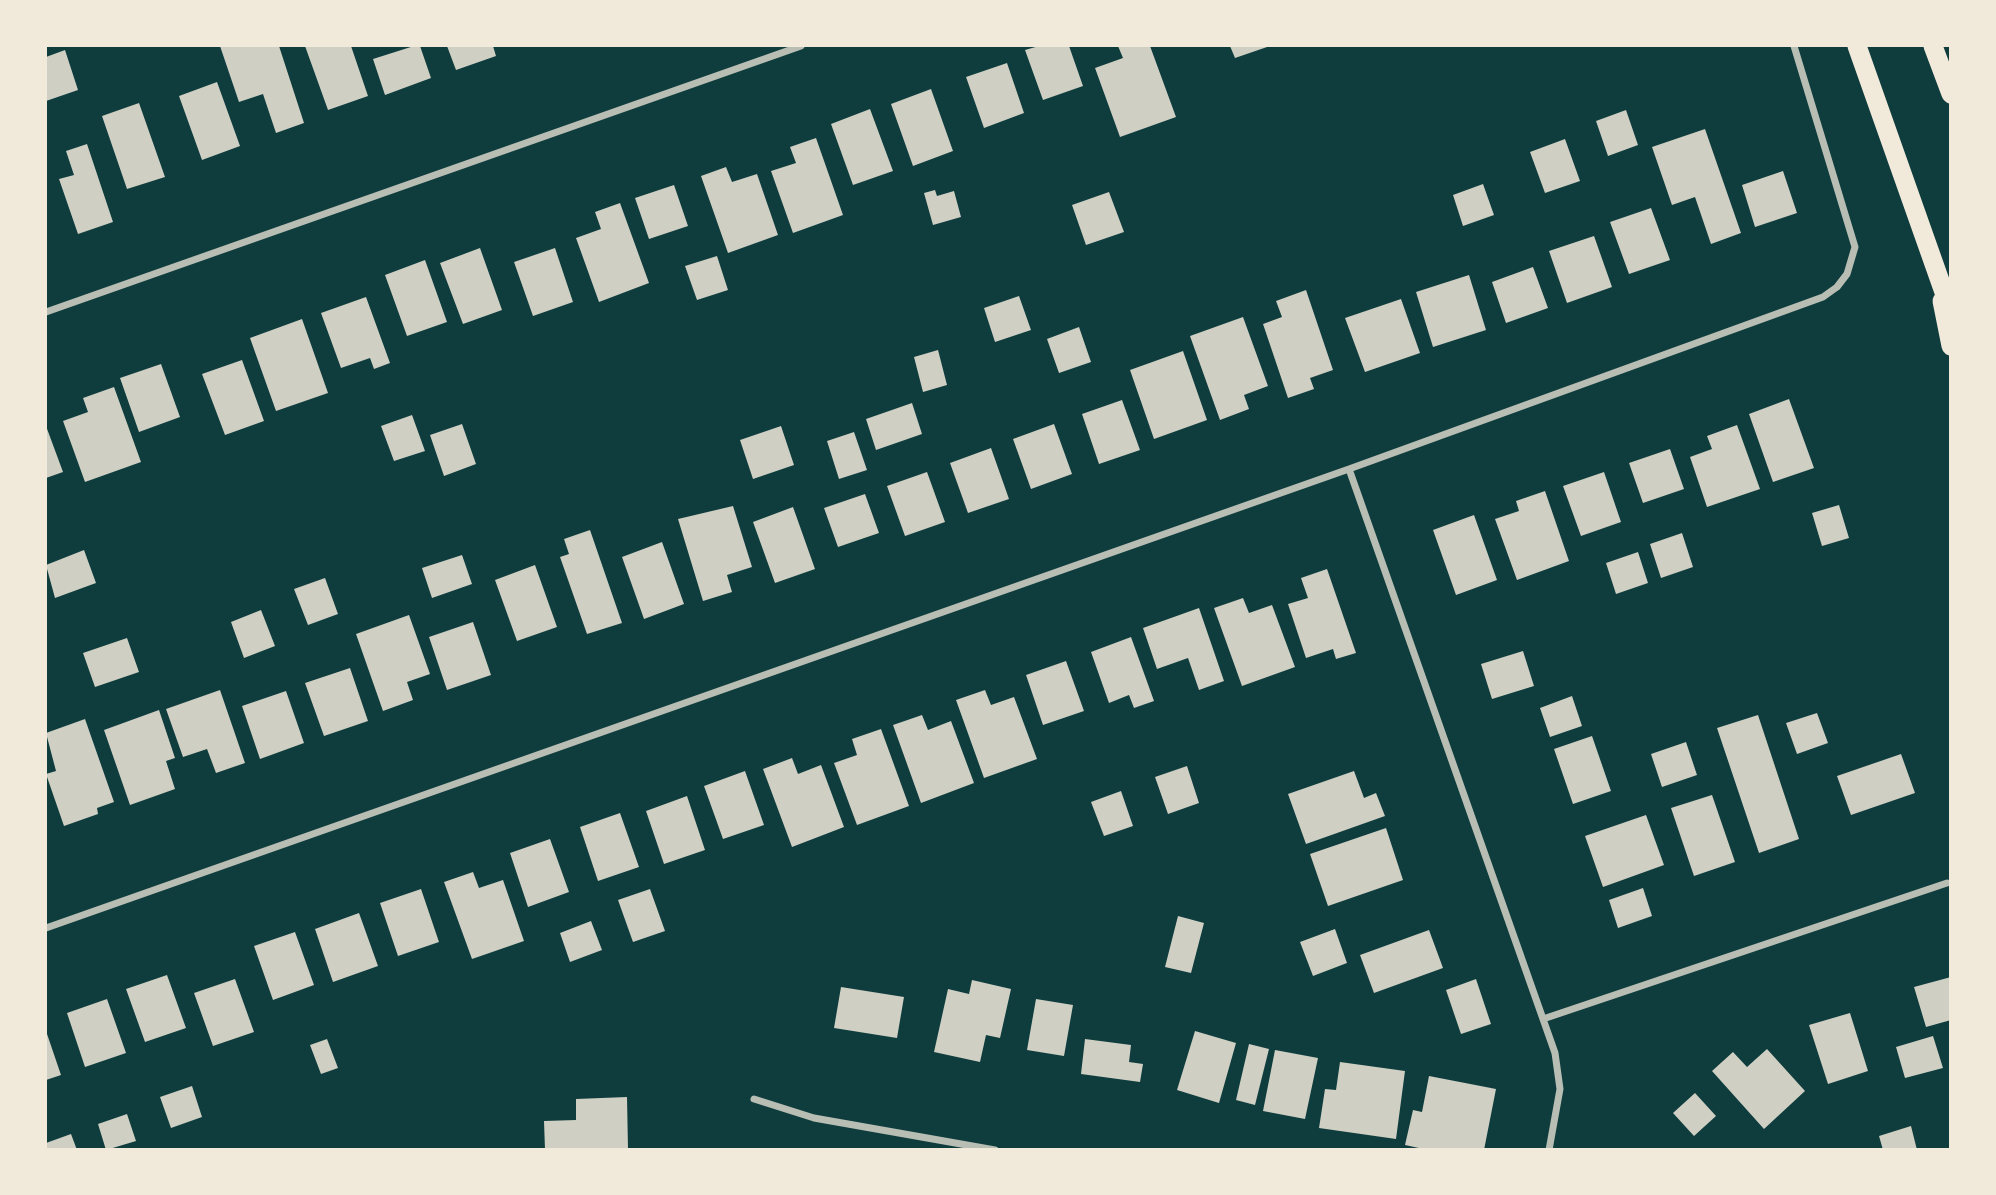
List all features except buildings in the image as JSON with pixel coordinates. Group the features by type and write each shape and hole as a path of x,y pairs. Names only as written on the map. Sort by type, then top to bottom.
{"highway":[{"path":"1857,46 1951,312"},
{"path":"1933,46 1951,94"},
{"path":"1934,266 1951,346"}],"street":[{"path":"46,312 802,46"},
{"path":"46,929 1349,469 1823,297 1837,287 1847,274 1855,247 1794,46"},
{"path":"1349,469 1555,1053 1560,1089 1549,1150"},
{"path":"1543,1019 1947,883"},
{"path":"754,1099 814,1118 995,1150"}]}
